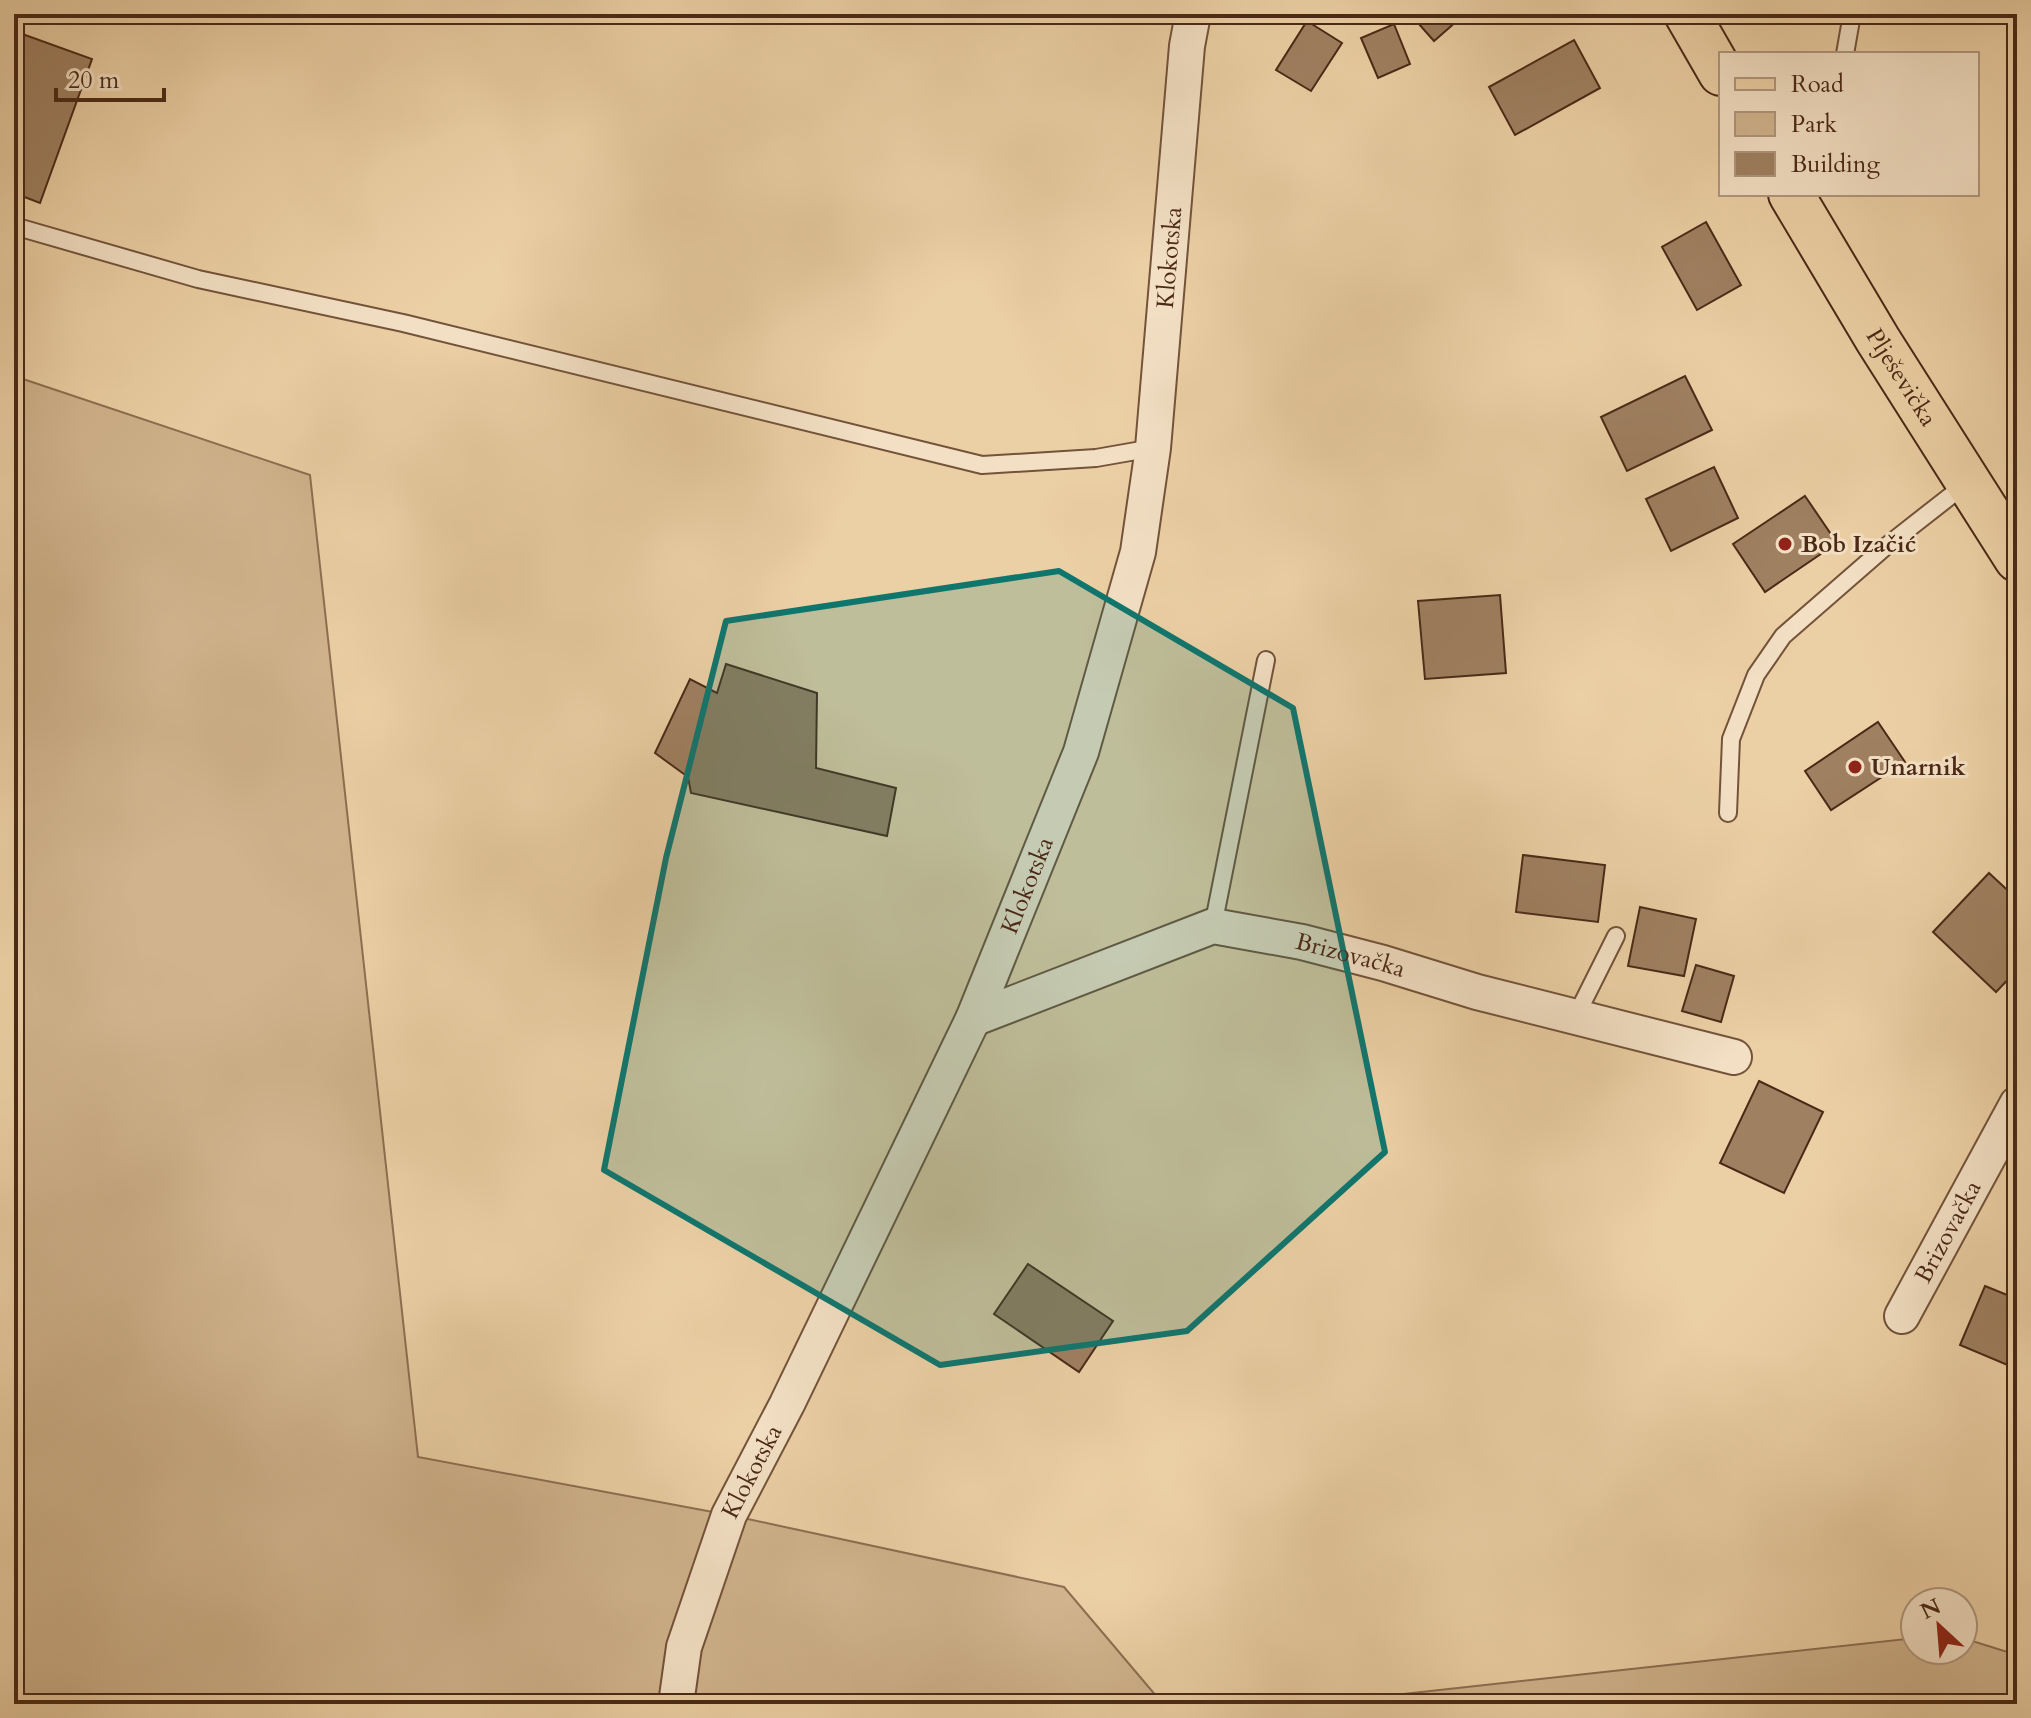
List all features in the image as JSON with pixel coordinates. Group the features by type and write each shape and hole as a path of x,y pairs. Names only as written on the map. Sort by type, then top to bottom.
{"main road":[{"path":"1687,14 1719,70"},
{"name":"Plješevička","path":"1802,202 2017,559"}],"street":[{"name":"Klokotska","path":"676,1704 684,1647 729,1515 794,1390 973,1019 1081,752 1138,552 1153,448 1187,46 1193,14"},
{"path":"973,1019 1213,926"},
{"name":"Brizovačka","path":"1213,926 1302,942 1477,992 1734,1057"},
{"name":"Brizovačka","path":"1902,1316 2017,1104"}],"lane":[{"path":"1845,52 1852,14"},
{"path":"14,226 198,279 403,323 982,465 1096,458 1153,448"},
{"path":"1728,813 1731,739 1756,675 1783,636 1884,548 1968,482"},
{"path":"1213,926 1266,660"},
{"path":"1576,1016 1616,936"}],"highlighted area":[{"path":"1059,571 1293,708 1385,1152 1187,1331 940,1365 604,1170 666,858 726,621"}],"green space":[{"path":"14,376 310,475 418,1457 729,1515 1064,1587 1163,1704 14,1704"},
{"path":"1899,1640 1899,1666 1979,1666 1979,1643 2017,1655 2017,1704 1312,1704"}],"building":[{"path":"1410,14 1465,14 1434,41"},
{"path":"1307,21 1342,43 1311,91 1276,70"},
{"path":"1394,24 1410,64 1378,78 1361,38"},
{"path":"14,31 92,59 40,203 14,193"},
{"path":"1574,40 1600,88 1515,135 1489,87"},
{"path":"1706,222 1741,285 1697,310 1662,247"},
{"path":"1685,376 1712,430 1627,471 1601,417"},
{"path":"1714,467 1738,518 1671,551 1646,499"},
{"name":"Bob Izačić","path":"1805,496 1837,543 1765,592 1733,544"},
{"path":"1500,595 1506,673 1425,679 1418,601"},
{"path":"726,664 817,693 816,768 896,788 887,836 691,793 688,777 655,753 690,679 717,693"},
{"name":"Unarnik","path":"1878,722 1905,762 1831,810 1805,771"},
{"path":"1523,855 1605,865 1598,922 1516,912"},
{"path":"1989,873 2017,899 2017,970 1996,992 1933,932"},
{"path":"1640,907 1696,919 1684,976 1628,966"},
{"path":"1696,965 1734,976 1721,1022 1682,1011"},
{"path":"1759,1081 1823,1112 1784,1193 1720,1163"},
{"path":"1028,1264 1113,1321 1079,1372 994,1314"},
{"path":"1985,1286 2017,1299 2017,1369 1960,1345"}],"place":[{"name":"Bob Izačić","path":"1785,544"},
{"name":"Unarnik","path":"1855,767"}]}
